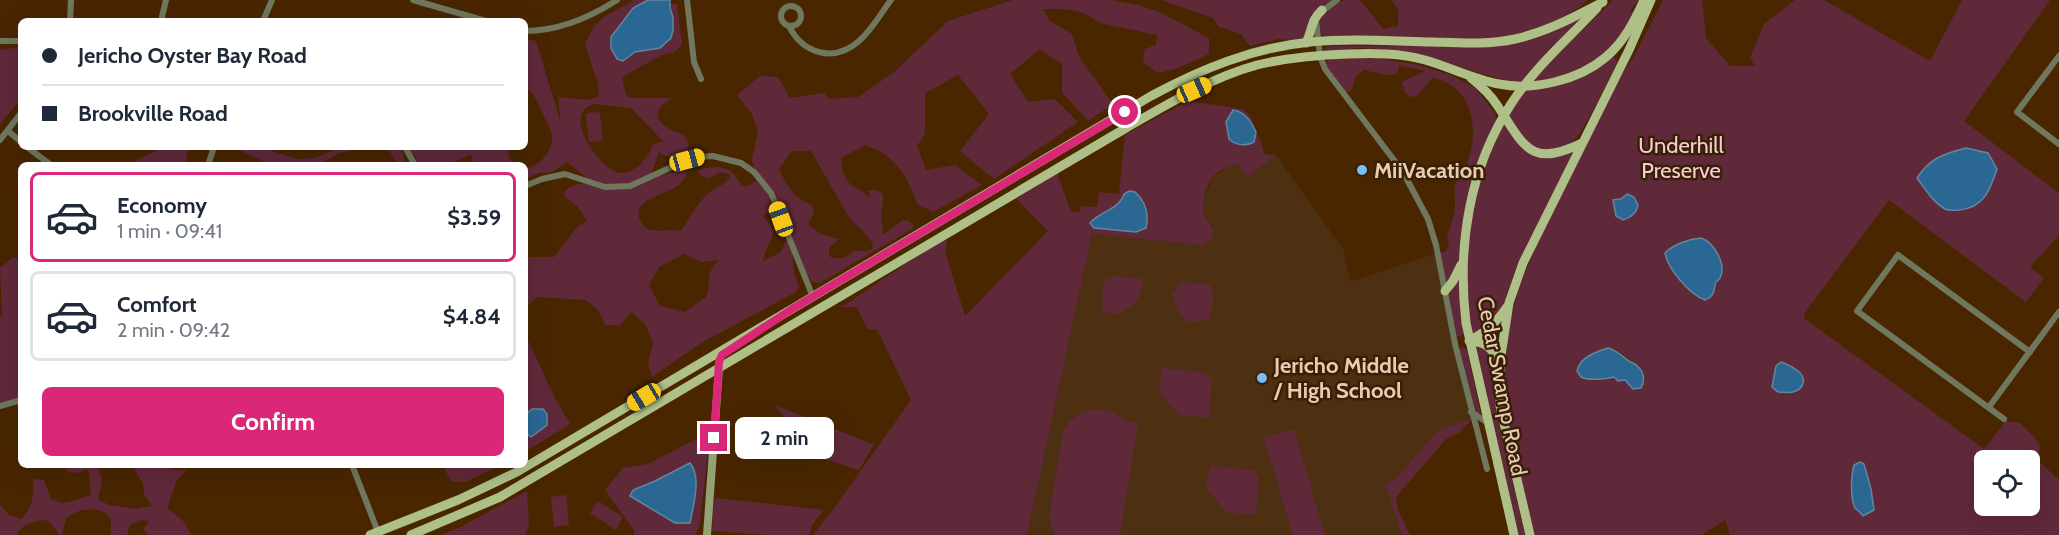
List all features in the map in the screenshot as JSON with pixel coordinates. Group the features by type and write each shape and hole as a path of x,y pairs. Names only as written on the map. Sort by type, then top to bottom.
{"main road":[{"path":"411,535 495,499 1182,95 1257,66 1320,56 1389,54 1428,61 1501,85 1524,86 1552,82 1569,77 1606,57 1624,37 1644,0"},
{"name":"Cedar Swamp Road","path":"1530,535 1503,422 1499,387 1500,362 1509,303 1523,263 1651,0"},
{"path":"528,465 1180,80 1220,63 1261,51 1306,43 1346,40 1474,44 1515,39 1546,30 1604,1"},
{"name":"Cedar Swamp Road","path":"1514,535 1469,341 1464,303 1465,226 1474,184 1492,138 1504,117 1524,86 1604,1"},
{"path":"1306,43 1312,29 1312,20 1322,10"},
{"path":"1469,76 1485,89 1520,141 1536,152 1556,154 1582,143"},
{"path":"1118,116 1126,128"},
{"path":"946,218 954,230"},
{"path":"1445,291 1459,272 1464,256"},
{"path":"1469,341 1485,333 1494,325 1509,303"},
{"path":"719,369 722,355 754,336 760,328"},
{"path":"1469,341 1484,342 1500,362"},
{"path":"374,533 458,500 524,468"},
{"path":"488,486 495,499"}],"street":[{"path":"70,18 71,0"},
{"path":"162,18 166,0"},
{"path":"264,18 272,0"},
{"path":"413,0 440,4 478,18"},
{"path":"528,31 543,30 589,17 617,0"},
{"path":"687,0 694,62 700,79"},
{"path":"789,26 800,43 822,53 837,53 861,40 891,0"},
{"path":"1337,0 1322,10 1316,21 1320,56 1325,69 1385,148 1416,195 1432,232 1455,344 1487,469"},
{"path":"0,41 18,41"},
{"path":"2059,56 2018,112 2059,144"},
{"path":"0,140 18,117"},
{"path":"8,131 18,139"},
{"path":"31,150 47,162"},
{"path":"528,185 565,174 605,187 630,186 680,163 700,157 713,156 741,163 754,172 771,193 813,297"},
{"path":"2004,419 1857,311 1898,255 2030,352"},
{"path":"1989,407 2059,312"},
{"path":"1455,344 1469,341"},
{"path":"707,535 719,369"},
{"path":"0,406 18,401"},
{"path":"1471,412 1488,423"},
{"path":"353,468 374,533"}],"shaded area":[{"name":"Jericho Middle / High School","path":"1276,155 1343,249 1351,282 1437,253 1473,418 1438,430 1396,478 1385,484 1402,535 1027,535 1092,234 1202,245 1212,226 1205,216 1202,204 1213,177 1229,166 1238,164 1248,177"}],"green space":[{"path":"634,0 648,0 623,20 612,40 611,48 630,57 658,48 668,42 673,29 670,4 677,4 682,44 675,52 662,55 622,77 626,96 673,98 661,107 659,119 668,128 684,135 689,145 683,153 676,157 659,152 650,178 679,171 687,172 680,184 651,198 640,208 638,214 642,223 647,229 655,231 681,231 702,200 731,175 720,172 709,178 697,171 712,167 724,168 738,179 742,186 756,181 752,159 758,131 752,114 737,95 760,76 778,77 790,98 824,93 829,99 858,97 894,72 948,21 1013,0 1111,0 1139,5 1161,13 1209,38 1209,54 1176,69 1158,73 1143,62 1145,49 1156,45 1157,35 1099,23 1086,14 1072,10 1043,9 1050,21 1072,34 1079,57 1113,104 1088,121 1062,92 1062,64 1040,49 1010,74 1028,102 1055,99 1078,122 994,179 960,151 989,114 958,75 925,93 925,134 917,146 926,170 955,165 982,185 933,212 917,204 905,176 885,154 865,145 841,158 843,173 849,183 871,198 868,191 876,190 882,193 883,235 903,220 913,225 912,229 820,283 810,279 792,252 794,273 799,287 796,292 701,343 652,377 648,363 653,343 645,324 632,312 620,325 605,325 599,311 586,300 538,297 528,305 528,257 554,257 578,226 587,221 578,207 565,197 564,192 569,187 591,181 567,162 552,172 539,173 528,178 528,168 540,161 551,147 552,135 536,99 528,90 528,40 536,41 561,123 558,97 588,100 599,96 598,84 585,44 594,26 605,16","holes":["594,104 631,108 663,141 653,145 647,156 634,169 626,173 613,171 595,154 582,130 580,119 584,110","792,151 811,151 850,219 873,244 872,249 853,251 842,258 829,256 829,248 839,239 820,234 808,224 813,208 795,195 779,169","769,197 779,207 787,239 781,252 763,261 773,233 763,216 770,211","684,254 701,262 719,260 711,270 706,297 685,312 660,306 649,285 659,267"]},
{"path":"1161,0 1332,0 1316,11 1304,38 1278,39 1250,46 1241,34 1219,27 1213,18"},
{"path":"1344,0 1360,0 1383,29 1398,26 1398,9 1391,0 1588,0 1569,14 1549,24 1506,36 1460,40 1327,37 1317,27 1318,22 1327,11"},
{"path":"1613,0 1639,0 1630,11 1635,13 1619,38 1600,57 1590,63 1536,82 1535,79 1545,67"},
{"name":"Underhill Preserve","path":"1663,0 1702,0 1706,38 1730,66 1755,66 1750,58 1764,24 1795,0 1824,0 1930,61 1962,0 2050,0 1964,121 2059,193 2059,235 2030,267 2044,278 2026,302 1889,200 1804,314 1805,319 1984,449 2006,421 2020,423 2035,438 2040,446 2039,450 1974,450 1974,516 2040,516 2040,462 2059,480 2059,535 1730,535 1725,520 1702,535 1534,535 1506,418 1503,379 1508,331 1520,286 1538,243 1617,81 1635,55","holes":["1616,350 1632,361 1642,375 1641,388 1633,389 1620,379 1594,378 1586,358 1599,351"]},
{"path":"1582,17 1523,83 1393,50 1356,48 1337,51 1324,48 1329,46 1494,46"},
{"path":"18,47 18,103 0,124 0,50"},
{"path":"1612,56 1618,61 1580,133 1570,145 1557,151 1542,151 1530,146 1507,116 1527,89 1555,85"},
{"path":"1371,57 1419,65 1453,76 1475,88 1495,113 1497,124 1480,164 1463,256 1445,290 1438,253 1446,251 1449,243 1447,235 1454,213 1454,187 1470,156 1473,128 1471,114 1458,91 1447,83 1433,78 1416,96 1410,97 1404,91 1402,82 1425,71 1398,65 1399,69 1396,74 1387,75 1364,70 1356,76 1351,91 1346,92 1328,70 1326,64 1329,59"},
{"path":"1188,101 1243,109 1251,117 1265,154 1276,155 1248,177 1238,164 1221,170 1213,177 1206,190 1203,205 1204,214 1213,233 1211,239 1202,245 1092,234 1027,535 813,535 911,400 877,329 868,330 857,307 842,307 947,236 946,255 965,316 1048,231 1015,197 1057,173 1071,212 1080,212 1081,206 1097,207 1099,192 1119,194 1125,135","holes":["1122,199 1136,232 1100,229 1090,223"]},
{"path":"598,112 603,139 589,142 586,115"},
{"path":"1504,123 1517,141 1533,154 1551,158 1574,151 1516,268 1498,315 1486,327 1471,335 1467,278 1471,226 1482,176"},
{"path":"157,150 188,150 185,162 136,162"},
{"path":"239,150 271,150 298,159 315,158 334,150 354,150 339,153 324,162 265,162"},
{"path":"390,150 402,150 405,162 396,162"},
{"path":"411,150 509,150 508,156 513,162 472,162 471,155 454,162 418,162"},
{"path":"14,257 18,259 18,402 0,409 0,316 2,316 0,268"},
{"path":"1114,276 1143,279 1141,293 1136,302 1115,315 1101,310 1104,281"},
{"path":"1459,279 1464,334 1459,337 1456,335 1447,293"},
{"path":"1181,282 1210,285 1214,298 1209,320 1189,322 1179,314 1172,296"},
{"path":"528,340 570,424 528,450 532,409 528,412"},
{"path":"1479,343 1494,358 1495,408 1525,535 1519,535 1513,520 1475,345"},
{"path":"1463,347 1467,350 1481,415 1474,412 1459,351"},
{"path":"1162,368 1205,373 1212,380 1209,418 1179,415 1159,391"},
{"path":"775,405 874,444 859,470 796,450 789,423"},
{"path":"1100,409 1138,424 1120,535 1054,535 1049,517 1063,432 1069,422 1078,415"},
{"path":"1473,418 1460,432 1446,439 1396,497 1398,510 1410,535 1402,535 1385,484 1396,478 1438,430"},
{"path":"1294,429 1325,535 1293,535 1264,438"},
{"path":"710,432 700,522 696,535 634,535 634,530 605,490 623,468 648,464","holes":["675,470 675,523 659,512 655,481"]},
{"path":"1210,466 1253,470 1259,477 1256,515 1226,512 1206,488"},
{"path":"66,468 99,468 102,480 98,499 109,505 136,509 152,506 144,494 143,484 134,468 187,469 176,482 167,508 184,522 191,535 148,535 144,528 149,521 140,520 130,525 127,535 111,535 111,520 106,513 90,509 75,512 66,518 62,535 59,535 51,523 46,520 25,526 17,535 0,535 0,504 9,515 21,519 32,501 33,479 44,480 51,499 61,503 91,495 89,472 86,469 77,473 67,471"},
{"path":"444,468 495,468 465,482 452,482"},
{"path":"527,491 529,525 525,535 440,535 459,528"},
{"path":"566,495 569,525 554,527 551,497"},
{"path":"717,498 824,510 812,525 810,535 712,531 714,501"},
{"path":"598,501 623,517 616,530 590,513"}],"water":[{"path":"648,0 670,0 673,17 671,38 660,48 635,52 623,61 617,59 611,48 611,37 633,8"},
{"path":"1233,110 1245,115 1250,121 1256,132 1254,142 1241,145 1229,139 1226,122"},
{"path":"1966,148 1988,153 1997,169 1992,184 1980,202 1968,209 1947,210 1933,199 1917,178 1932,161 1950,152"},
{"path":"1129,191 1135,192 1144,204 1147,218 1146,228 1136,232 1094,228 1090,223 1118,204 1124,194"},
{"path":"1627,194 1634,197 1638,205 1633,215 1623,220 1616,216 1613,200 1621,199"},
{"path":"1701,238 1715,249 1722,267 1722,273 1712,295 1705,300 1692,292 1680,280 1670,266 1665,253 1682,242"},
{"path":"1608,348 1639,368 1644,379 1641,388 1633,389 1625,380 1618,381 1614,377 1593,379 1581,377 1577,371 1581,362"},
{"path":"1781,362 1801,373 1802,386 1797,390 1778,392 1772,387 1776,366"},
{"path":"532,409 543,409 547,414 547,425 531,437 528,434 528,412"},
{"path":"1860,462 1864,464 1874,510 1863,516 1853,504 1852,493 1854,465"},
{"path":"690,463 694,469 696,484 690,523 675,523 630,496 633,490"}],"place":[{"name":"MiiVacation","path":"1362,170"},
{"name":"Jericho Middle / High School","path":"1262,378"}],"route":[{"path":"714,438 719,362 722,355 754,336 760,328 1125,112"}]}
